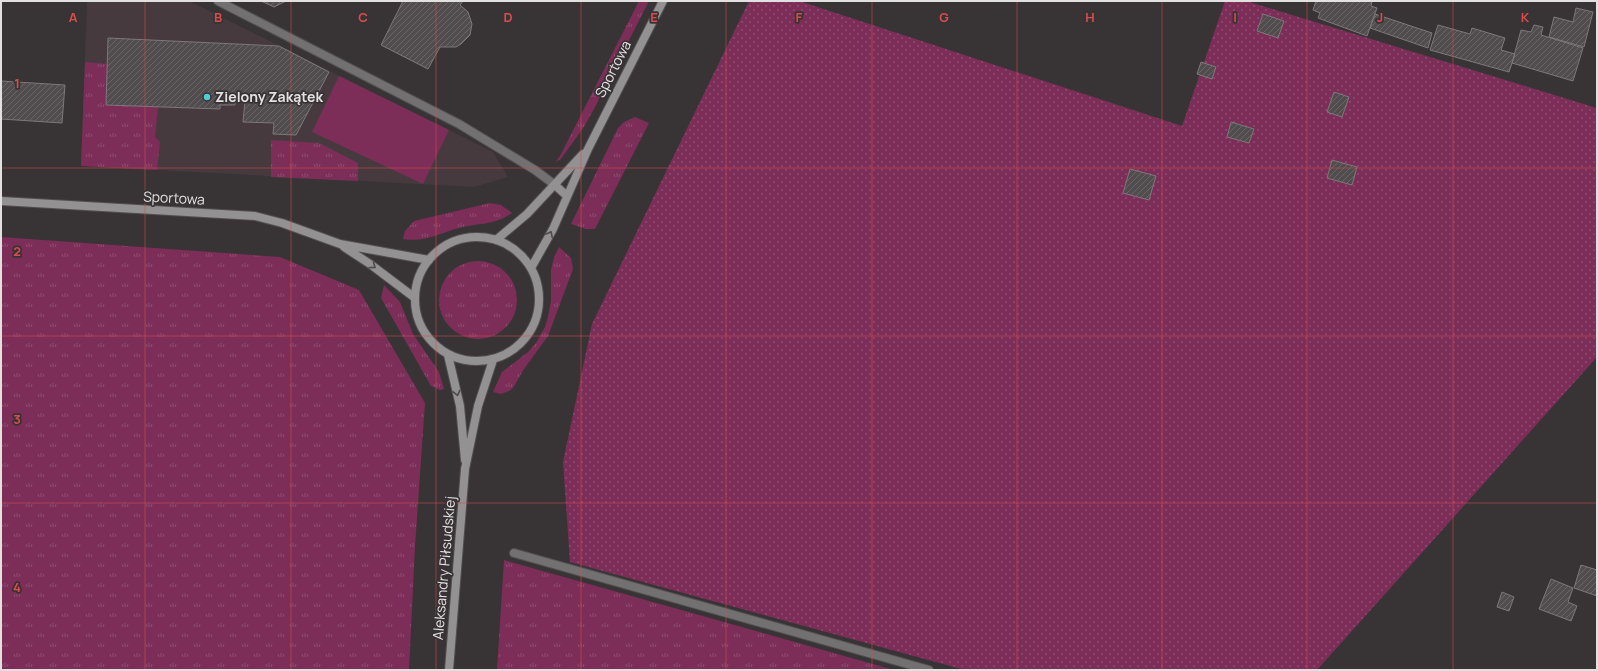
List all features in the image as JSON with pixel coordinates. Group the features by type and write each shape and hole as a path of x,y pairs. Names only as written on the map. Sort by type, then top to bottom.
{"street":[{"name":"Sportowa","path":"531,268 553,229 588,148 663,1"},
{"name":"Sportowa","path":"496,240 527,214 588,148"},
{"path":"555,185 567,196"},
{"name":"Sportowa","path":"1,201 254,216 282,223 340,244 430,260"},
{"path":"475,237 496,240 510,246 522,256 531,268 536,279 540,301 535,324 522,343 513,350 493,360 470,361 448,355 438,348 424,331 419,320 415,298 417,284 422,271 437,252 455,242 475,237"},
{"name":"Sportowa","path":"340,244 370,264 415,298"},
{"name":"Aleksandry Piłsudskiej","path":"448,355 460,406 465,469"},
{"name":"Aleksandry Piłsudskiej","path":"449,670 465,469 478,406 493,360"}],"lane":[{"path":"218,1 459,124 535,170 555,185"},
{"path":"514,553 930,670"}],"shaded area":[{"path":"87,1 189,1 493,152 508,177 474,187 81,166"}],"green space":[{"path":"639,1 649,1 584,127 560,160 556,161 560,156"},
{"path":"749,1 799,1 1182,126 1225,1 1246,1 1597,108 1597,357 1317,670 965,670 570,562 563,462 592,324"},
{"path":"85,62 107,64 158,107 155,137 160,142 157,170 81,166"},
{"path":"339,76 449,130 423,184 312,132"},
{"path":"635,117 649,123 595,229 586,229 571,224 618,128 624,122"},
{"path":"271,140 319,143 358,163 358,181 271,177"},
{"path":"490,203 501,205 512,213 494,222 463,227 419,240 403,239 405,231 414,221"},
{"path":"1,237 280,257 359,290 425,403 415,546 409,670 1,670"},
{"path":"559,247 571,258 573,269 548,336 524,369 513,388 501,394 493,392 502,372 528,352 536,343 545,327 551,301 551,270 554,257"},
{"path":"478,261 493,264 505,273 514,285 517,300 514,315 505,327 493,336 478,339 463,336 451,327 442,315 439,300 442,285 451,273 463,264"},
{"path":"384,285 400,302 413,334 439,372 444,389 440,390 431,386 381,298"},
{"path":"504,560 894,670 497,670"}],"building":[{"path":"261,1 286,1 274,7"},
{"path":"403,1 463,1 460,5 468,12 472,24 470,35 456,47 440,47 428,69 381,45"},
{"path":"1316,1 1372,1 1371,6 1377,8 1367,36 1318,18 1320,13 1313,10"},
{"path":"1576,8 1593,12 1584,47 1549,37 1554,17 1573,22"},
{"path":"1263,14 1284,21 1278,38 1257,31"},
{"path":"1375,14 1432,33 1428,48 1370,28"},
{"path":"1438,25 1470,34 1472,28 1505,38 1501,50 1515,54 1509,72 1430,50"},
{"path":"1534,25 1543,27 1541,35 1583,48 1573,81 1512,63 1521,30 1531,32"},
{"path":"108,38 279,46 329,72 296,135 273,134 274,123 243,122 245,101 235,101 235,105 220,105 220,109 106,105"},
{"path":"1201,62 1216,67 1212,79 1197,74"},
{"path":"1,81 65,85 62,123 1,119"},
{"path":"1334,92 1349,97 1342,117 1327,112"},
{"path":"1231,122 1254,129 1249,143 1227,137"},
{"path":"1332,160 1357,167 1352,185 1327,178"},
{"path":"1130,169 1156,176 1149,200 1123,193"},
{"path":"1581,565 1597,570 1597,596 1574,588"},
{"path":"1551,579 1573,588 1568,602 1577,606 1571,621 1539,609"},
{"path":"1502,592 1514,597 1509,611 1497,607"}],"place":[{"name":"Zielony Zakątek","path":"207,97"}]}
